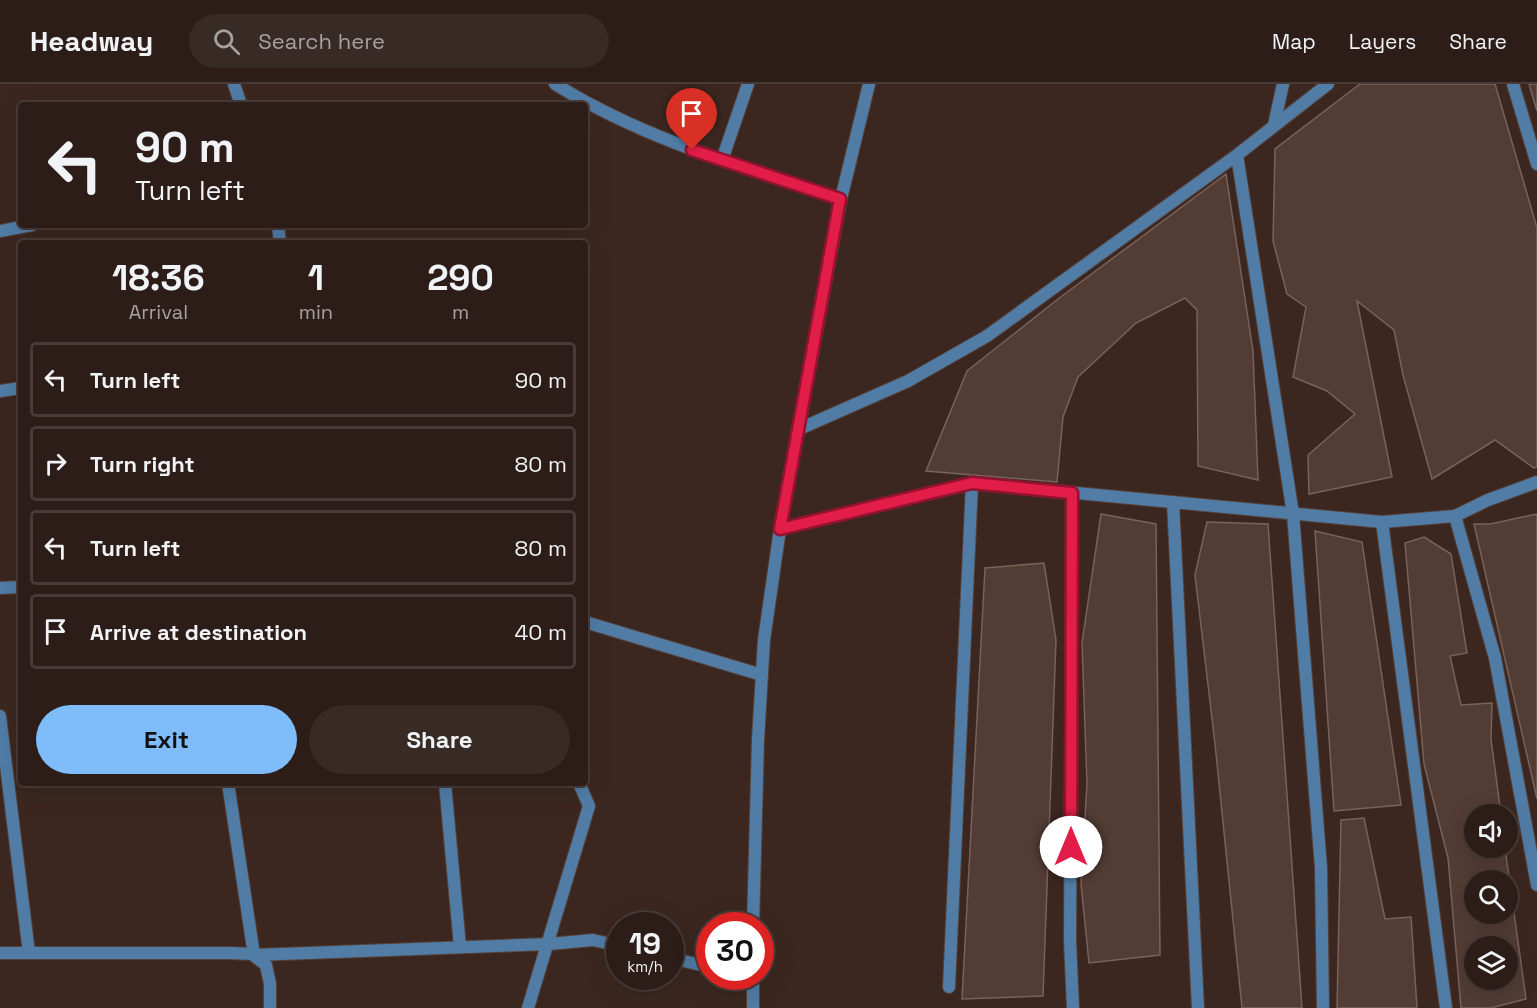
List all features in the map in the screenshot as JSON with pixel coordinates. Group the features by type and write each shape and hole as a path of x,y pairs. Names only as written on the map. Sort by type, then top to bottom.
{"street":[{"path":"234,84 240,102"},
{"path":"555,84 585,102"},
{"path":"722,160 748,84"},
{"path":"753,912 758,740 764,640 797,430 840,199 869,84"},
{"path":"1274,125 1283,84"},
{"path":"797,430 908,381 987,336 1237,155 1328,84"},
{"path":"1513,84 1537,164"},
{"path":"588,103 692,150 840,199"},
{"path":"1237,155 1293,514 1321,868 1323,1008"},
{"path":"0,231 18,228"},
{"path":"0,391 18,388"},
{"path":"780,529 972,483 1382,522 1455,516 1488,500 1537,482"},
{"path":"949,987 972,483"},
{"path":"1072,493 1070,941 1073,1008"},
{"path":"1173,502 1198,1008"},
{"path":"1455,516 1495,658 1537,885"},
{"path":"1382,522 1446,1008"},
{"path":"0,588 18,586"},
{"path":"588,623 762,675"},
{"path":"0,716 29,953"},
{"path":"228,786 252,954 266,964 270,984 270,1008"},
{"path":"445,786 460,947"},
{"path":"528,1008 589,806 580,786"},
{"path":"0,953 230,952 252,954 549,944 593,940 606,943"},
{"path":"753,990 753,1008"}],"building":[{"path":"1360,84 1495,84 1537,228 1537,466 1534,468 1495,440 1432,479 1403,375 1394,330 1357,301 1392,477 1309,494 1308,455 1355,414 1327,391 1293,377 1306,307 1287,294 1273,241 1275,149"},
{"path":"1529,84 1537,84 1537,111"},
{"path":"1226,174 1253,351 1258,480 1198,466 1197,310 1185,298 1136,323 1078,377 1063,417 1057,482 926,471 967,371 1058,299"},
{"path":"1101,514 1156,524 1160,955 1089,963 1081,884 1087,784 1082,643"},
{"path":"1537,514 1537,799 1474,524 1490,524"},
{"path":"1207,522 1268,524 1302,1008 1242,1008 1195,575"},
{"path":"1315,531 1362,542 1401,805 1334,811"},
{"path":"1424,537 1451,554 1467,653 1450,656 1461,705 1492,703 1491,739 1500,804 1464,804 1464,858 1506,858 1508,870 1464,870 1464,924 1516,924 1517,936 1464,936 1464,990 1518,990 1518,941 1526,999 1491,1008 1461,1008 1448,858 1424,764 1405,543"},
{"path":"1044,563 1056,640 1043,996 962,999 985,568"},
{"path":"1364,818 1385,919 1411,917 1417,1008 1337,1008 1341,820"}],"route":[{"path":"692,150 840,199 780,529 972,483 1072,493 1071,847"}]}
